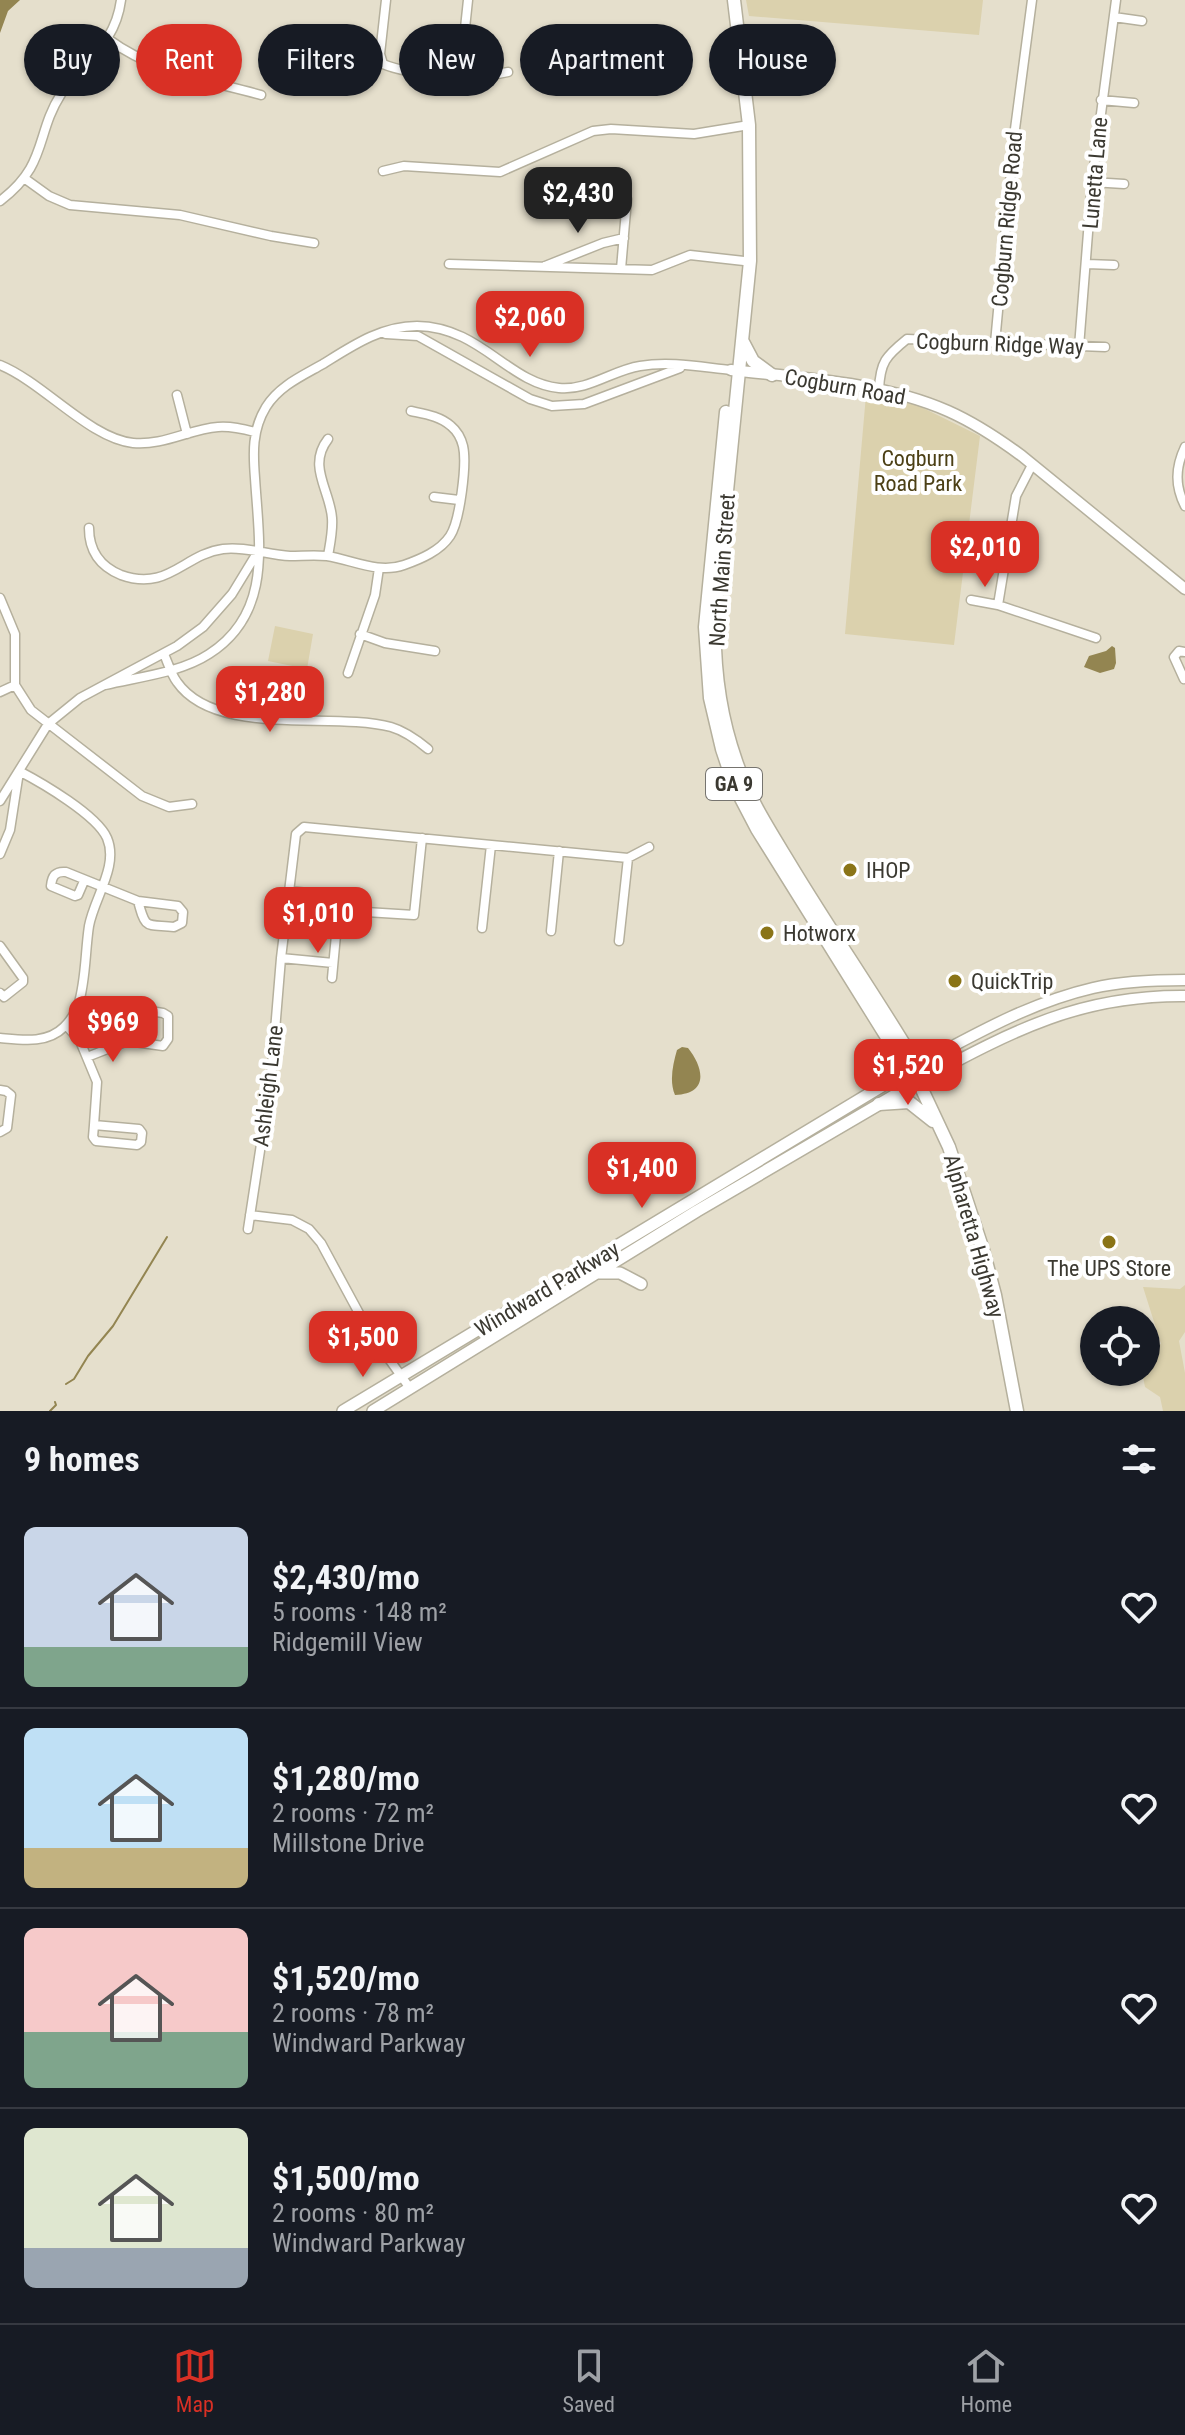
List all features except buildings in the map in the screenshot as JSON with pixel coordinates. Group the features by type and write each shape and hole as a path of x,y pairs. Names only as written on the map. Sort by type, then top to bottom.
{"main road":[{"name":"North Main Street","path":"734,0 749,125 750,261 742,340 722,451 707,590 705,642 710,698 725,759 745,808 898,1055 912,1068"},
{"name":"North Main Street","path":"750,208 715,621 717,672 728,737 759,813 907,1049 912,1068"},
{"path":"742,340 753,361 772,375"},
{"path":"708,467 716,462 722,451"},
{"name":"Alpharetta Highway","path":"912,1068 940,1127 983,1250 1017,1411"},
{"name":"Windward Parkway","path":"373,1411 406,1382 912,1068"},
{"name":"Windward Parkway","path":"343,1411 406,1382 919,1081"},
{"path":"879,1104 909,1102 918,1106 940,1127"},
{"path":"594,1274 620,1273 641,1284"}],"street":[{"path":"113,24 121,0"},
{"path":"386,0 380,54 383,64 399,70"},
{"path":"465,24 468,0"},
{"name":"Cogburn Ridge Road","path":"995,343 1015,129 1032,0"},
{"name":"Lunetta Lane","path":"1079,347 1092,182 1116,0"},
{"path":"1114,17 1142,21"},
{"path":"120,48 152,66 258,94"},
{"path":"504,73 508,72"},
{"path":"0,201 24,178 39,154 60,96"},
{"path":"1101,100 1134,103"},
{"path":"383,171 404,166 500,172 593,131 611,129 694,134 749,125"},
{"path":"24,178 49,196 70,205 180,215 314,243"},
{"path":"1092,182 1124,184"},
{"path":"621,269 627,199"},
{"path":"543,267 624,238"},
{"path":"449,264 652,270 690,255 744,261"},
{"path":"1087,264 1114,265"},
{"path":"105,685 170,669 208,654 229,638 255,596 260,571 253,453 255,432 266,407 283,387 376,334 415,326 451,331 475,342 532,380 558,388 582,386 641,366 664,364 735,371"},
{"path":"376,334 418,336 530,399 552,406 584,404 669,370 693,366"},
{"name":"Cogburn Ridge Way","path":"879,390 880,370 884,361 907,339 1105,347"},
{"path":"0,365 32,381 99,431 118,440 148,443 221,427 255,432"},
{"name":"Cogburn Road","path":"735,371 879,390 961,417 996,437 1185,589"},
{"path":"177,395 187,434"},
{"path":"89,528 89,542 95,557 120,574 149,579 164,576 211,551 226,548 328,556 379,568 404,565 442,545 455,526 464,456 459,436 443,419 411,411"},
{"path":"328,439 321,451 319,467 320,482 332,516 328,556"},
{"path":"1185,447 1179,460 1177,486 1185,506"},
{"path":"998,605 1016,496 1032,465"},
{"path":"434,497 459,500"},
{"path":"442,545 450,552"},
{"path":"0,801 48,724 80,698 190,638 218,613 258,552"},
{"path":"348,673 375,595 379,568"},
{"path":"0,598 15,634 15,685 31,710 142,796 169,807 192,804"},
{"path":"971,600 998,605 1096,638"},
{"path":"360,634 385,643 435,651"},
{"path":"1185,652 1179,651 1174,657 1185,679"},
{"path":"164,654 177,682 193,698 208,707 268,718 387,726 415,738 428,749"},
{"path":"0,692 15,685"},
{"path":"0,854 10,830 19,771"},
{"path":"0,1038 37,1040 53,1035 66,1025 79,1002 89,925 111,859 108,840 98,824 46,785 19,771"},
{"name":"Ashleigh Lane","path":"248,1229 271,1079 296,834 304,827 628,858"},
{"path":"289,891 356,898 366,912 414,915 422,838"},
{"path":"482,928 491,845"},
{"path":"619,941 628,858 649,847"},
{"path":"551,931 559,851"},
{"path":"84,881 138,901 178,906 183,912 182,923 174,927 145,924 138,901"},
{"path":"332,978 336,935"},
{"path":"0,946 23,978 21,986 1,997"},
{"path":"281,958 333,963"},
{"name":"Windward Parkway","path":"912,1068 973,1035 1054,998 1109,985 1185,980"},
{"name":"Windward Parkway","path":"919,1081 1002,1037 1054,1015 1129,998 1185,996"},
{"path":"87,1057 128,1041 163,1046 168,1039 168,1016 132,1011 128,1015 128,1041"},
{"path":"66,1025 80,1041 98,1089 94,1125 93,1137 96,1141 137,1145 141,1142 139,1129 94,1125"},
{"path":"0,1090 11,1095 7,1128 5,1132 0,1132"},
{"path":"250,1215 292,1220 309,1229 321,1243 367,1328 406,1382"}],"green space":[{"path":"746,0 983,0 979,35 749,16"},
{"name":"Cogburn Road Park","path":"866,395 917,405 980,436 954,645 845,634"},
{"path":"275,626 313,634 307,669 268,661"},
{"path":"1185,1285 1185,1332 1179,1341 1185,1373 1185,1411 1163,1411 1160,1397 1145,1386 1160,1386 1161,1344 1160,1306 1149,1306 1143,1287 1180,1289"}],"shaded area":[{"path":"0,0 20,0 8,11 0,33"},
{"path":"1112,646 1115,648 1114,669 1100,673 1084,667 1089,656"},
{"path":"688,1048 698,1064 700,1079 694,1090 675,1095 673,1067 677,1050"}],"waterway":[{"path":"66,1384 74,1379 113,1326 167,1237"},
{"path":"50,1411 55,1402"}],"place":[{"name":"IHOP","path":"850,870"},
{"name":"Hotworx","path":"767,933"},
{"name":"QuickTrip","path":"955,981"},
{"name":"The UPS Store","path":"1109,1242"}]}
